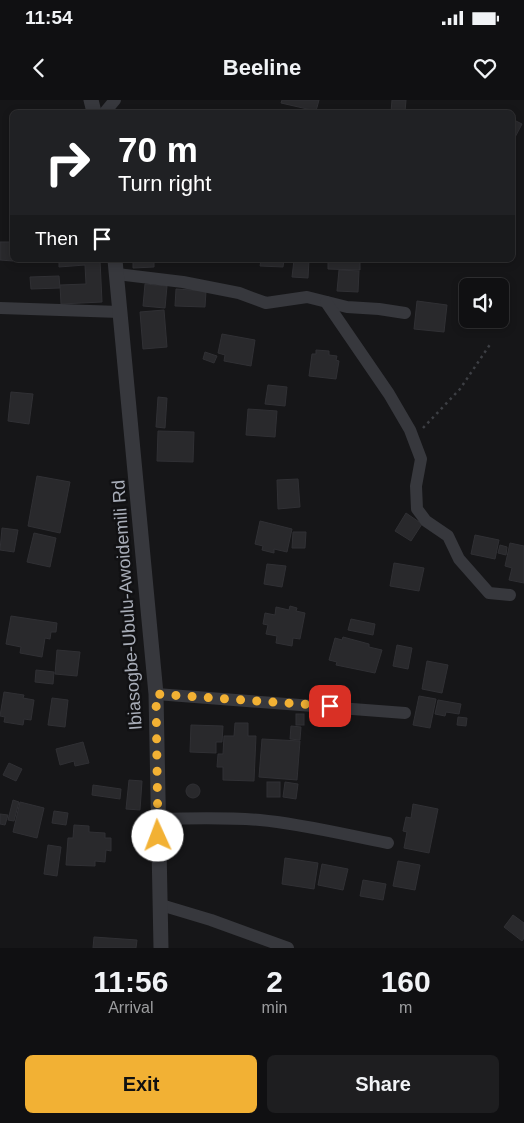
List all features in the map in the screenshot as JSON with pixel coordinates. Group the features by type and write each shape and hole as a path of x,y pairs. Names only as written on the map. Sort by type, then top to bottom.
{"street":[{"path":"107,110 115,100"},
{"path":"116,267 239,293 266,303 306,297 347,307 405,313"},
{"name":"Ibiasogbe-Ubulu-Awoidemili Rd","path":"116,267 156,694 161,948"},
{"path":"326,302 389,394 413,438 421,459 416,486 417,508 426,521 448,536 464,566 489,593 510,595"},
{"path":"0,308 120,312"},
{"path":"156,694 405,713"},
{"path":"157,819 209,817 260,820 297,825 388,843"},
{"path":"160,905 211,920 288,948"}],"path":[{"path":"413,438 460,388 491,343"}],"building":[{"path":"282,100 319,100 316,110 281,103"},
{"path":"392,100 406,100 405,110 391,110"},
{"path":"515,120 522,124 515,137"},
{"path":"0,242 10,242 10,261 0,260"},
{"path":"59,262 100,262 102,302 61,304 60,285 86,284 85,265 59,267"},
{"path":"133,262 154,262 154,267 133,268"},
{"path":"261,262 284,262 283,267 260,266"},
{"path":"294,262 309,262 308,278 292,277"},
{"path":"328,262 360,262 360,270 328,269"},
{"path":"339,270 359,271 358,292 337,291"},
{"path":"59,276 60,288 31,289 30,277"},
{"path":"145,284 167,286 165,308 143,306"},
{"path":"176,289 206,291 205,307 175,306"},
{"path":"417,301 447,305 444,332 414,329"},
{"path":"164,310 167,347 143,349 140,312"},
{"path":"222,334 255,340 251,366 224,361 225,355 218,353"},
{"path":"316,350 329,351 329,355 337,356 336,360 339,361 336,379 309,376 312,354 316,354"},
{"path":"205,352 217,356 214,363 203,359"},
{"path":"268,385 287,387 285,406 265,404"},
{"path":"11,392 33,394 29,424 8,421"},
{"path":"158,397 167,398 165,428 156,427"},
{"path":"248,409 277,411 275,437 246,435"},
{"path":"158,431 194,432 193,462 157,461"},
{"path":"37,476 70,482 60,533 28,526"},
{"path":"298,479 300,507 278,509 277,480"},
{"path":"406,513 422,524 411,541 395,531"},
{"path":"260,521 292,529 287,552 274,549 274,553 262,550 263,546 255,544"},
{"path":"2,528 18,530 14,552 0,550"},
{"path":"293,532 306,532 305,548 292,548"},
{"path":"34,533 56,538 50,567 27,562"},
{"path":"475,535 499,540 495,559 471,554"},
{"path":"510,543 524,546 524,583 509,580 512,568 505,566"},
{"path":"500,545 507,547 506,555 498,553"},
{"path":"394,563 424,568 419,591 390,586"},
{"path":"267,564 286,566 282,587 264,584"},
{"path":"290,606 297,608 296,611 305,613 300,639 293,638 292,646 276,643 277,636 266,634 268,625 263,624 265,613 275,615 276,607 289,610"},
{"path":"11,616 57,623 56,632 51,632 50,639 45,638 42,657 20,653 21,647 6,644"},
{"path":"351,619 375,624 373,635 348,630"},
{"path":"343,637 369,644 369,647 382,650 375,673 336,665 337,662 329,660 335,638 342,640"},
{"path":"397,645 412,648 408,669 393,666"},
{"path":"57,650 80,652 77,676 55,674"},
{"path":"427,661 448,665 442,693 422,689"},
{"path":"36,670 54,672 53,684 35,682"},
{"path":"4,692 24,695 23,698 34,700 31,720 24,719 23,725 4,722 5,717 0,716"},
{"path":"419,696 436,699 430,728 413,725"},
{"path":"52,698 68,700 65,727 48,725"},
{"path":"438,700 461,704 459,714 446,712 445,716 435,714"},
{"path":"296,714 304,714 304,725 296,725"},
{"path":"458,717 467,718 466,726 457,725"},
{"path":"235,723 248,723 248,736 256,736 254,781 223,780 223,767 217,767 218,754 223,754 224,736 234,736"},
{"path":"191,725 223,726 222,742 216,742 216,753 190,752"},
{"path":"291,726 301,727 300,740 290,739"},
{"path":"262,739 300,741 297,780 259,777"},
{"path":"83,742 89,763 75,766 74,761 60,765 56,749"},
{"path":"9,763 22,769 16,781 3,775"},
{"path":"129,780 142,781 140,810 126,809"},
{"path":"267,782 280,782 280,797 267,797"},
{"path":"285,782 298,784 296,799 283,797"},
{"path":"190,784 196,784 200,791 196,798 190,798 186,794 186,788"},
{"path":"93,785 121,789 120,799 92,795"},
{"path":"13,800 19,802 14,821 8,820"},
{"path":"20,802 44,808 37,838 13,832"},
{"path":"413,804 438,809 429,853 404,848 407,832 403,831 406,817 411,818"},
{"path":"54,811 68,813 66,825 52,823"},
{"path":"0,814 8,815 5,825 0,824"},
{"path":"74,825 89,826 89,832 105,833 105,838 111,838 111,851 106,850 105,862 95,861 95,866 66,865 68,838 73,838"},
{"path":"48,845 61,847 57,876 44,874"},
{"path":"285,858 318,863 314,889 282,884"},
{"path":"398,861 420,865 415,890 393,886"},
{"path":"322,864 348,869 343,890 318,885"},
{"path":"363,880 386,884 383,900 360,896"},
{"path":"513,915 524,923 524,938 522,941 504,927"},
{"path":"94,937 137,940 136,948 93,948"}],"route":[{"path":"158,836 156,694 330,706"}]}
